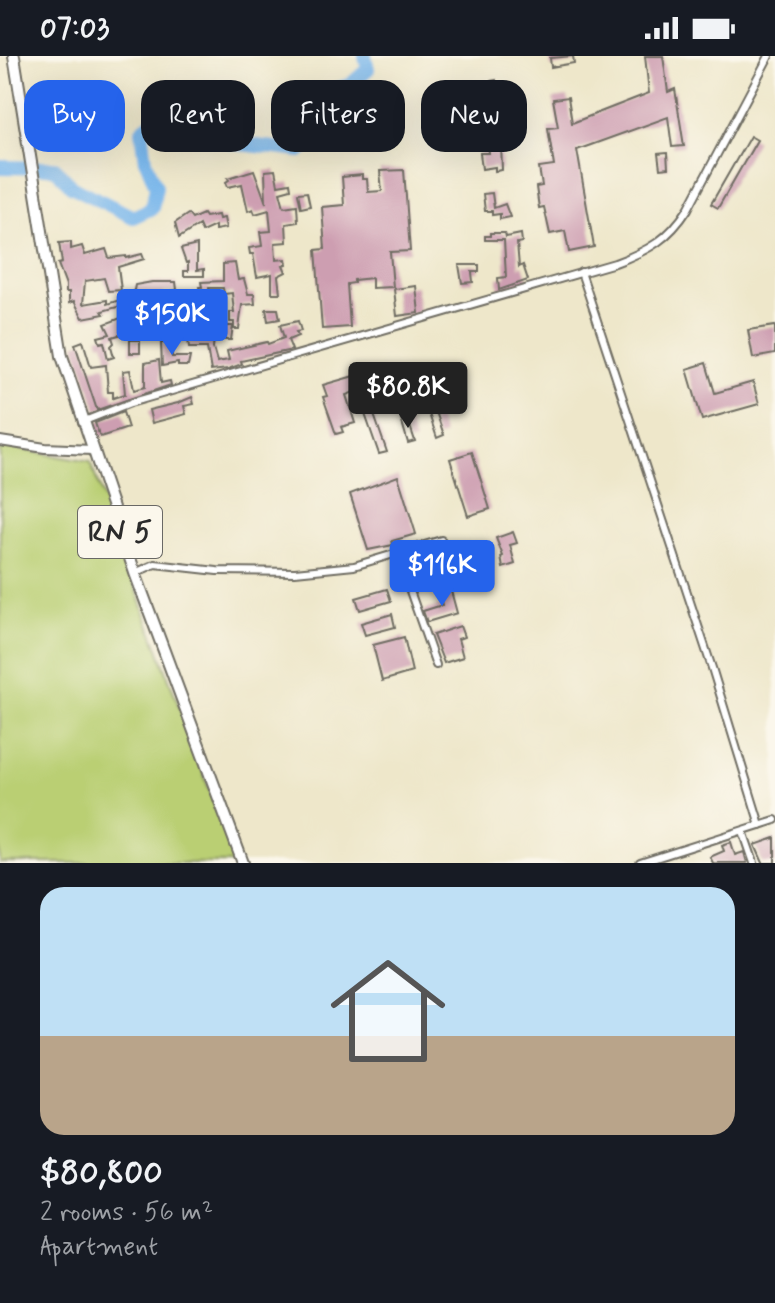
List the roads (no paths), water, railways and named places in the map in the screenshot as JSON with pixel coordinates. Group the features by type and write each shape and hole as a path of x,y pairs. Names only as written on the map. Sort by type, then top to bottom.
{"main road":[{"name":"RN 5","path":"14,56 62,356 135,573 243,863"}],"street":[{"path":"82,422 130,403 648,251 677,228 769,56"},
{"path":"581,272 712,668 760,825"},
{"path":"0,441 45,448 92,450"},
{"path":"135,573 155,564 217,571 295,572 354,566 441,540"},
{"path":"397,554 436,665"},
{"path":"640,863 775,820"},
{"path":"743,831 754,863"}],"waterway":[{"path":"0,167 55,168 71,186 133,217 152,208 156,186 146,161 142,130 160,116 179,118 202,134 231,143 301,151 311,142 300,124 306,102 319,94 350,85 368,69 365,56"}]}
